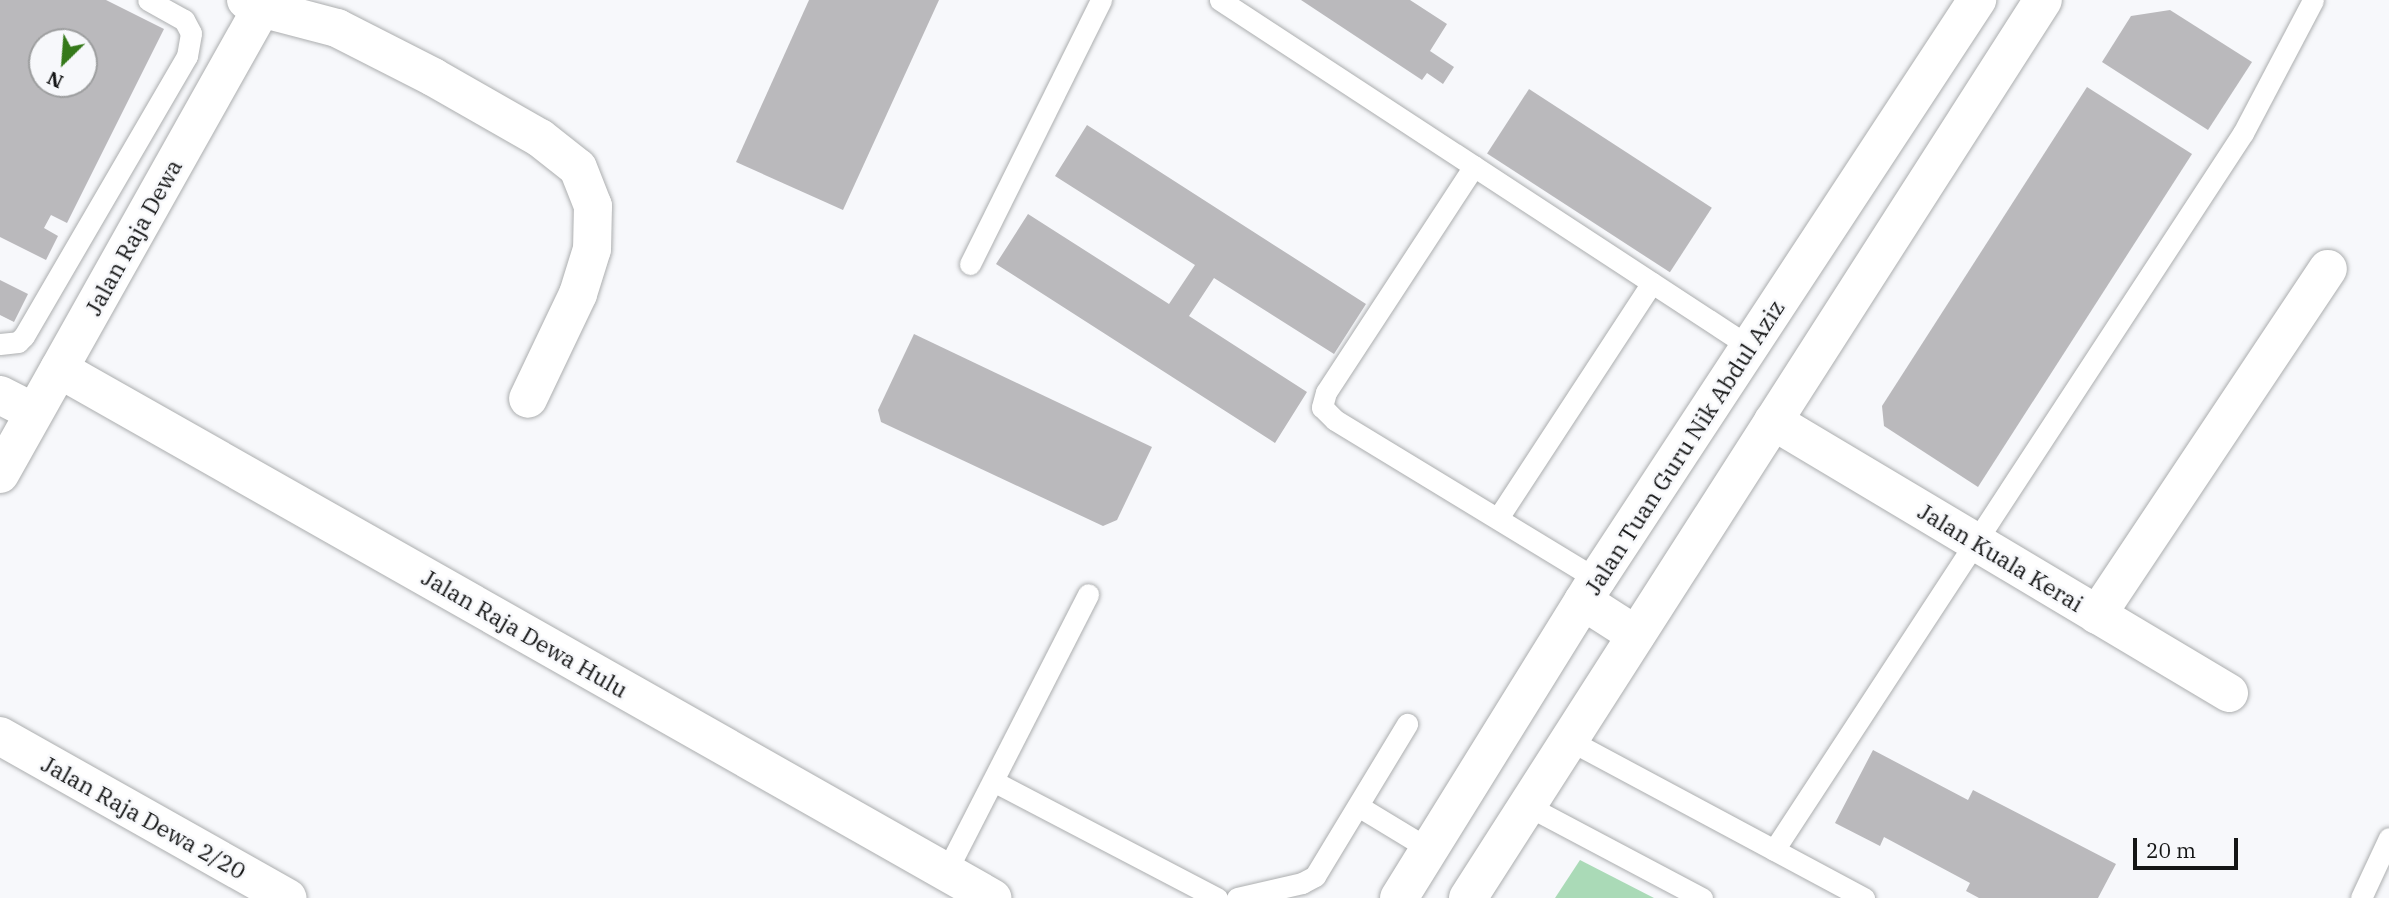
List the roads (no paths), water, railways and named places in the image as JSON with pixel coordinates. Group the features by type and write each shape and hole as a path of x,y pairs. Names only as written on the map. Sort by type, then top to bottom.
{"street":[{"path":"1468,898 2043,0"},
{"path":"2018,37 2054,0"},
{"name":"Jalan Tuan Guru Nik Abdul Aziz","path":"1399,898 1590,590 1975,2"},
{"path":"258,3 337,28 540,138 578,168 593,206 592,249 578,294 528,399"},
{"name":"Jalan Raja Dewa","path":"4,457 59,369 258,3"},
{"path":"2097,615 2328,269"},
{"name":"Jalan Raja Dewa Hulu","path":"59,369 992,898"},
{"path":"0,395 34,412"},
{"name":"Jalan Kuala Kerai","path":"1773,421 2229,693"},
{"path":"1590,590 1636,635"},
{"name":"Jalan Raja Dewa 2/20","path":"0,736 287,898"}],"lane":[{"path":"0,344 18,342 24,336 187,56 191,33 184,20 148,0"},
{"path":"970,264 1101,0"},
{"path":"1220,0 1750,346"},
{"path":"1774,850 2242,133 2313,0"},
{"path":"1474,166 1326,392 1322,407 1335,420 1498,518 1590,590"},
{"path":"1498,518 1653,283"},
{"path":"946,872 1088,594"},
{"path":"1237,898 1309,880 1319,870 1407,724"},
{"path":"1569,740 1864,898"},
{"path":"993,781 1217,898"},
{"path":"1358,806 1429,849"},
{"path":"1528,806 1702,898"},
{"path":"2361,898 2389,838"}]}
